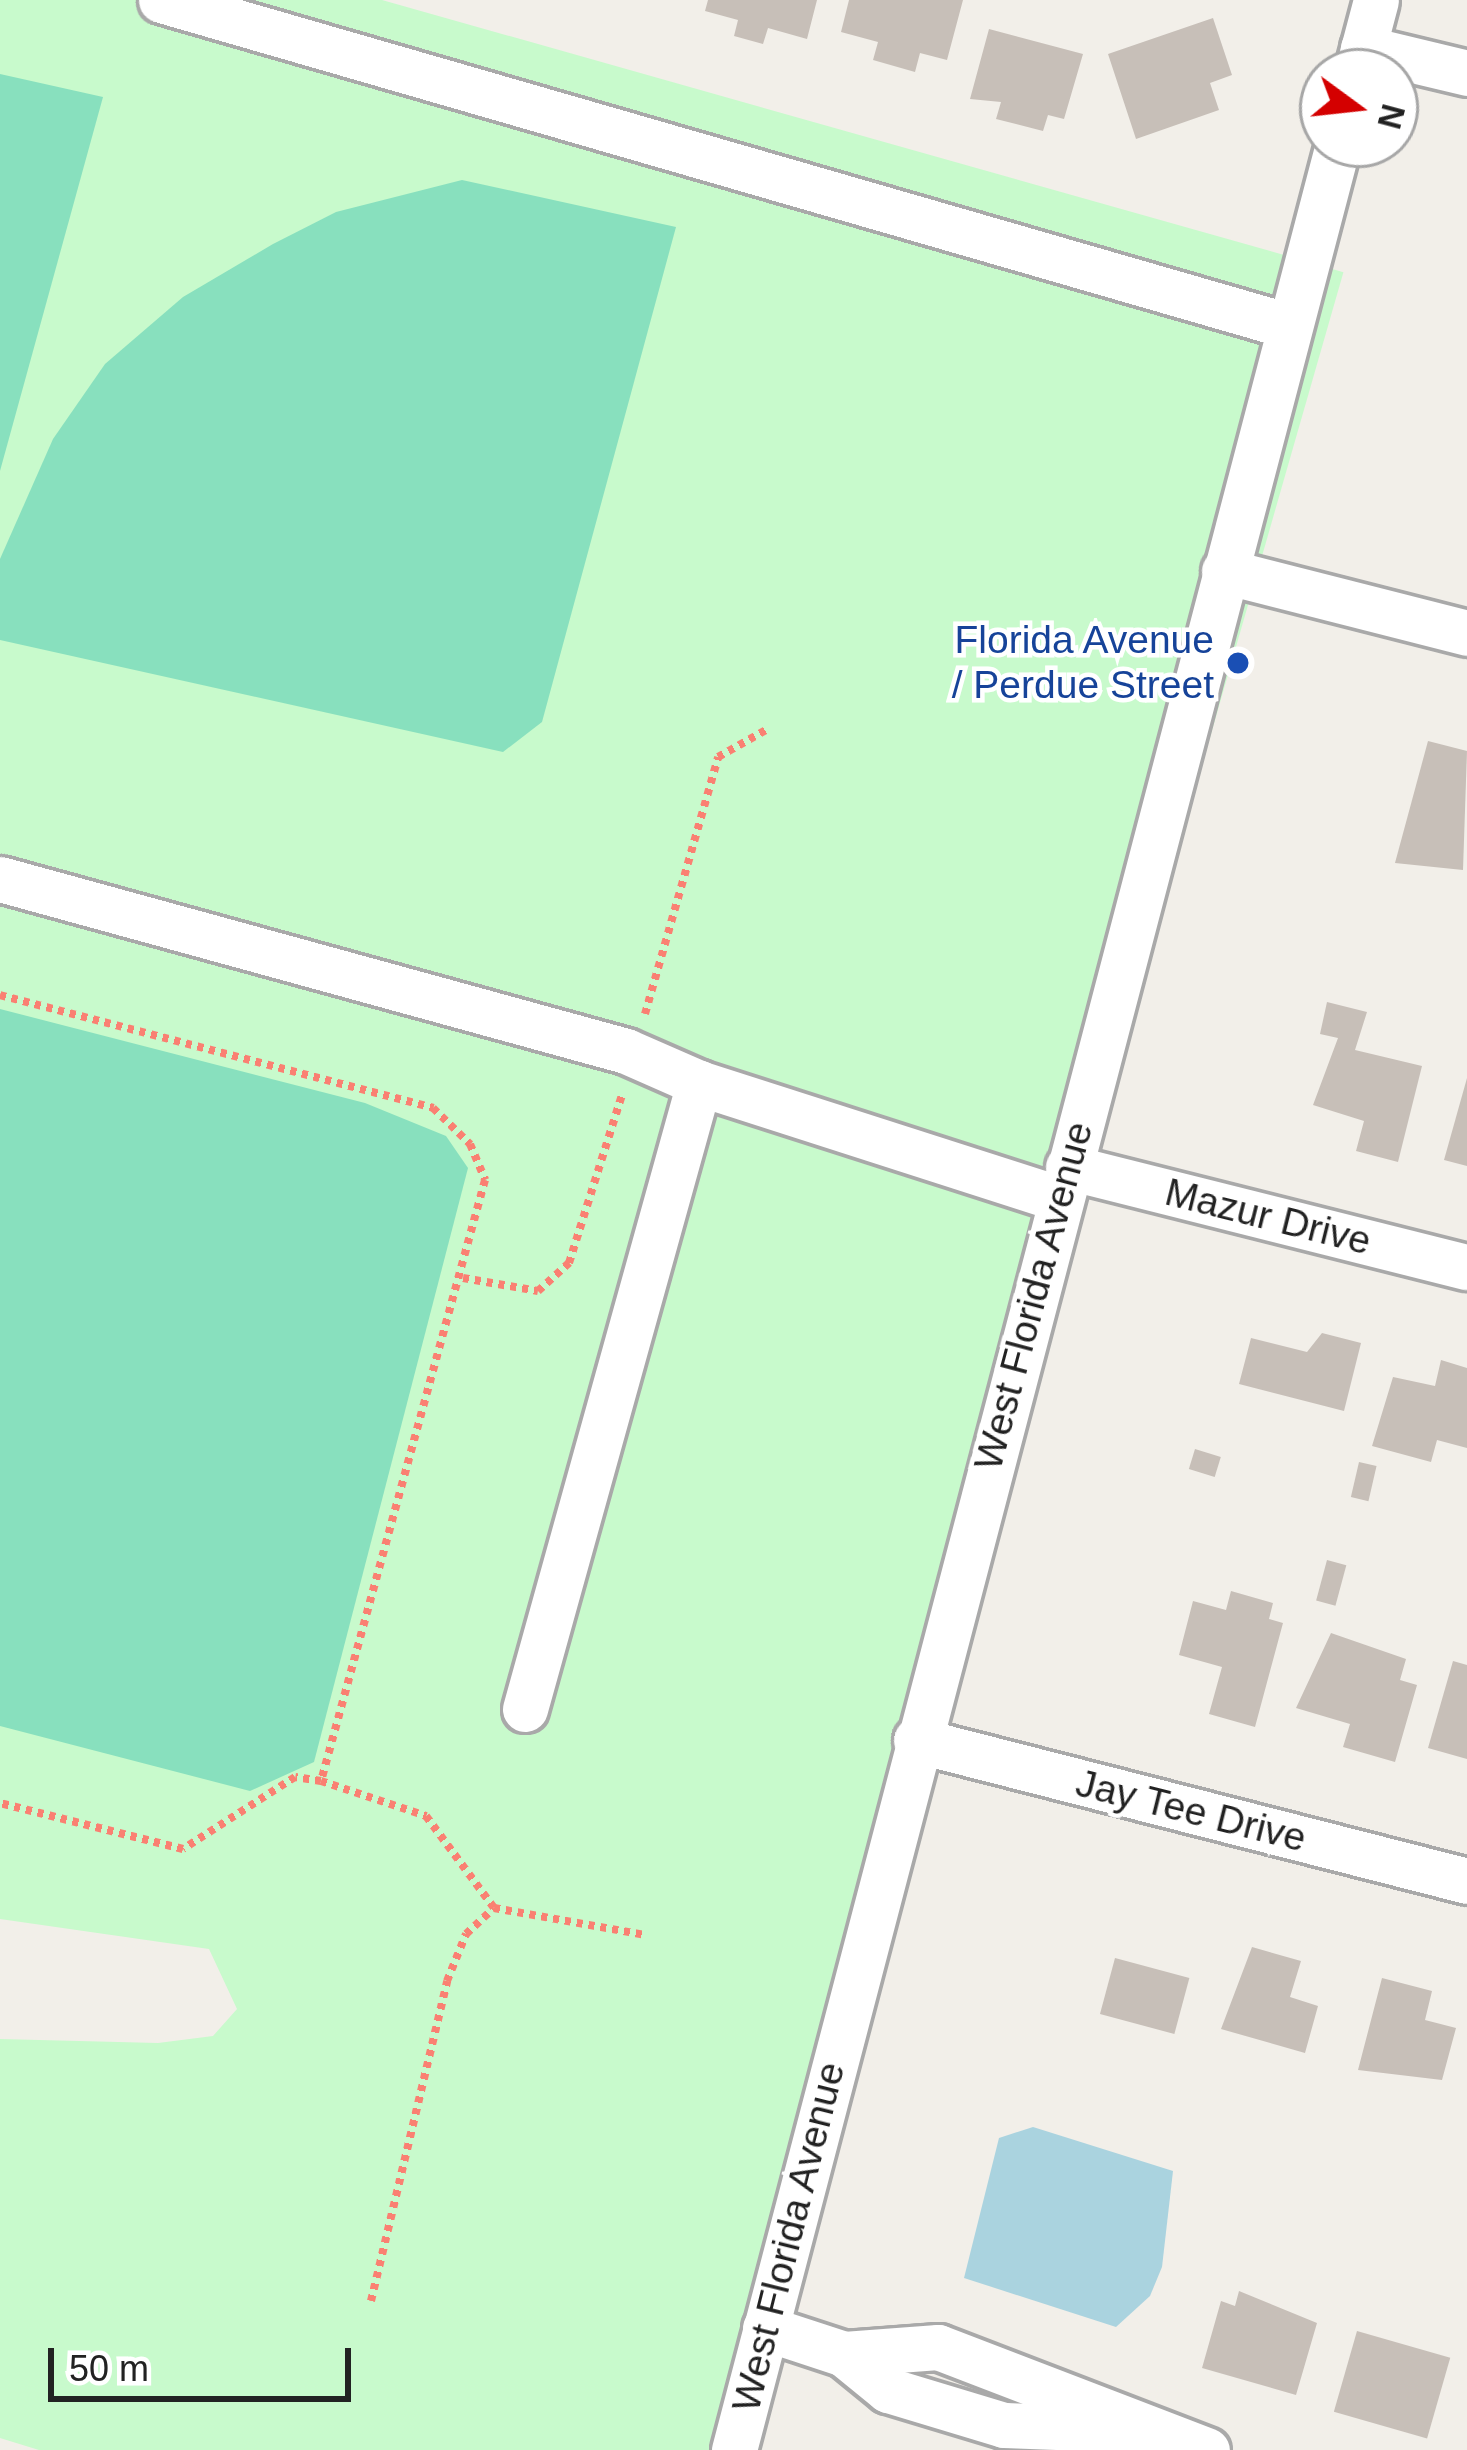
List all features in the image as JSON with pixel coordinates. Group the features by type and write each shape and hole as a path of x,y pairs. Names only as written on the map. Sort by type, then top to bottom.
{"street":[{"path":"161,0 1289,326"},
{"path":"1363,48 1376,0"},
{"path":"1419,67 1467,73"},
{"name":"West Florida Avenue","path":"734,2450 916,1740 1332,168"},
{"path":"1225,571 1467,633"},
{"name":"Mazur Drive","path":"0,879 626,1051 699,1083 1064,1183 1467,1268"},
{"path":"525,1709 699,1083"},
{"name":"Jay Tee Drive","path":"916,1740 1467,1881"},
{"path":"765,2328 844,2354 888,2390 1004,2425 1136,2430 1207,2450"}],"path":[{"path":"0,994 434,1108 480,1163 463,1278 322,1781"},
{"path":"0,1803 184,1849 296,1777 322,1781 426,1816 494,1908 645,1935"},
{"path":"371,2301 447,1981 466,1934 494,1908"}],"green space":[{"path":"0,0 382,0 1284,255 710,2450 39,2450 0,2438 0,2039 158,2043 213,2036 237,2009 209,1949 0,1919"},
{"path":"0,74 103,97 0,471"},
{"path":"462,180 676,227 542,722 503,752 0,640 0,559 53,439 105,364 183,297 273,244 336,212"},
{"path":"1329,268 1343,272 722,2440 707,2436"},
{"path":"0,1009 365,1103 446,1136 468,1168 314,1762 250,1791 0,1726"}],"water":[{"path":"1033,2127 1173,2171 1162,2267 1150,2296 1116,2327 964,2278 999,2138"}],"building":[{"path":"708,0 817,0 807,39 768,28 763,44 734,36 738,20 705,11"},
{"path":"849,0 963,0 947,60 920,53 915,72 873,60 878,42 841,32"},
{"path":"1213,18 1232,75 1210,83 1219,110 1136,139 1108,54"},
{"path":"989,29 1083,54 1064,119 1048,115 1043,131 996,119 1001,102 970,99"},
{"path":"1428,741 1467,751 1463,870 1395,863"},
{"path":"1327,1002 1367,1012 1355,1050 1422,1066 1398,1162 1356,1151 1364,1121 1313,1105 1338,1038 1320,1034"},
{"path":"1467,1078 1467,1166 1444,1160"},
{"path":"1322,1333 1361,1343 1344,1411 1239,1384 1251,1338 1307,1352"},
{"path":"1441,1360 1467,1368 1467,1448 1437,1440 1431,1462 1372,1446 1393,1377 1435,1386"},
{"path":"1195,1449 1221,1457 1215,1477 1189,1469"},
{"path":"1359,1462 1377,1466 1368,1501 1351,1497"},
{"path":"1327,1560 1346,1565 1335,1606 1316,1601"},
{"path":"1231,1591 1273,1603 1269,1619 1283,1623 1255,1727 1209,1714 1222,1667 1179,1655 1193,1601 1226,1610"},
{"path":"1331,1633 1406,1659 1400,1680 1417,1685 1395,1762 1343,1747 1350,1724 1296,1708"},
{"path":"1453,1661 1467,1665 1467,1759 1428,1748"},
{"path":"1252,1947 1301,1961 1290,1997 1318,2006 1305,2053 1221,2029"},
{"path":"1115,1958 1189,1978 1174,2034 1100,2014"},
{"path":"1382,1978 1432,1991 1425,2020 1456,2028 1442,2080 1358,2070"},
{"path":"1239,2291 1317,2323 1296,2395 1202,2368 1221,2301 1235,2306"},
{"path":"1357,2331 1450,2358 1427,2438 1334,2412"}],"place":[{"name":"Florida Avenue / Perdue Street","path":"1238,663"}]}
